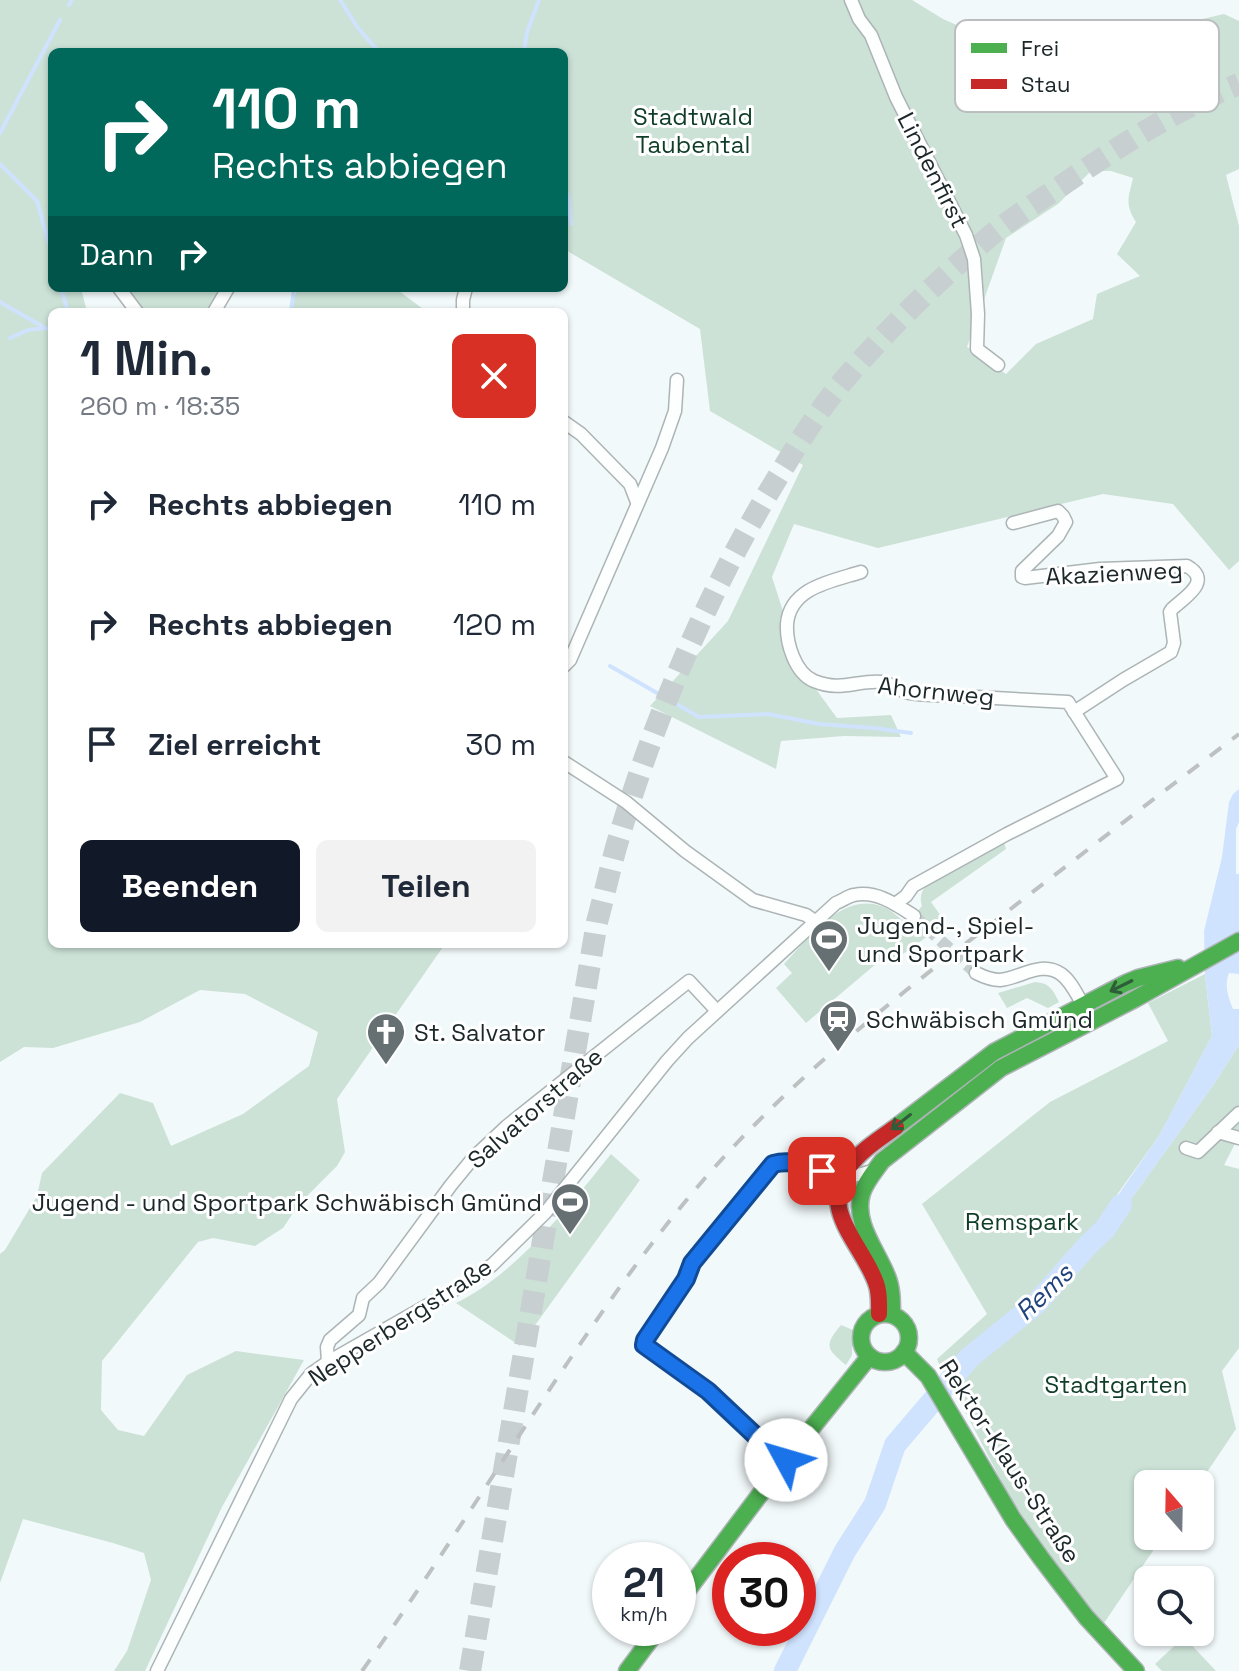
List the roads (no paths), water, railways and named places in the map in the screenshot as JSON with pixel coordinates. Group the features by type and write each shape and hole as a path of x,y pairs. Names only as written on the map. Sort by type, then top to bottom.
{"main road":[{"path":"886,1314 892,1294 860,1218 860,1202 868,1179 882,1161 1001,1068 1239,941"},
{"path":"886,1314 876,1281 848,1232 838,1206 841,1177 849,1165 977,1064 1014,1041 1138,978 1196,964"},
{"path":"886,1314 902,1321 909,1342 904,1352 897,1359 885,1363 869,1357 860,1335 866,1322 886,1314"},
{"name":"Rektor-Klaus-Straße","path":"904,1352 921,1367 947,1406 1013,1519 1041,1558 1094,1626 1136,1671"},
{"path":"696,1579 869,1357"},
{"path":"627,1671 646,1646"}],"street":[{"name":"Lindenfirst","path":"851,0 859,19 871,35 896,97 966,235 974,259 977,349 998,365"},
{"path":"568,662 662,448 675,411 677,380"},
{"path":"568,425 630,484 637,502"},
{"name":"Akazienweg","path":"1013,523 1058,511 1066,522 1058,536 1022,571 1020,574 1025,578 1100,569 1187,566 1194,570 1198,580 1195,588 1170,612 1174,643 1171,652 1074,712"},
{"name":"Ahornweg","path":"861,572 815,586 793,605 787,634 796,662 803,673 814,681 841,687 882,682 908,693 1068,702 1074,712"},
{"path":"895,904 913,886 1117,779 1074,712"},
{"path":"568,765 626,802 685,851 753,900 806,915 816,922"},
{"name":"Nepperbergstraße","path":"157,1671 291,1399 311,1374 492,1265 545,1213 688,1038 836,903 853,895 871,895 895,904 914,916"},
{"path":"976,973 1001,980 1036,969 1048,969 1060,973 1069,981 1083,1005"},
{"name":"Salvatorstraße","path":"328,1362 326,1353 330,1340 359,1315 363,1298 379,1283 466,1166 507,1126 689,981 717,1011"},
{"path":"1186,1148 1198,1152 1239,1113"},
{"path":"1218,1132 1239,1138"},
{"path":"786,1460 708,1391 644,1345 646,1336 686,1279 692,1263 773,1164 792,1162 841,1177 875,1170"}],"water":[{"name":"Rems","path":"1239,789 1236,874 1239,874 1239,974 1229,973 1227,987 1233,1009 1239,1009 1239,1045 1116,1220 1105,1229 1101,1217 1159,1136 1212,1036 1204,931 1222,857 1229,802"}],"waterway":[{"path":"69,5 72,0"},
{"path":"340,0 376,48"},
{"path":"525,48 539,0"},
{"path":"0,133 60,20"},
{"path":"0,164 37,201 48,240"},
{"path":"568,195 571,224"},
{"path":"62,292 67,308"},
{"path":"292,308 294,292"},
{"path":"0,302 48,329"},
{"path":"10,338 28,330 45,328"},
{"path":"610,666 699,717 768,714 819,724 911,733"},
{"name":"Rems","path":"785,1671 845,1551 875,1504 895,1445 970,1357 1037,1303 1105,1229 1121,1205"}],"tunnel":[{"path":"1219,93 1239,84"},
{"path":"470,1671 597,922 634,788 668,697 707,608 752,521 792,455 844,380 876,344 946,275 1003,226 1111,152 1180,112"},
{"path":"914,916 976,973"}],"railway":[{"path":"362,1671 619,1288 713,1169 778,1102 881,1010 1239,734"}],"place":[{"name":"Jugend-, Spiel- und Sportpark","path":"829,973"},
{"name":"Schwäbisch Gmünd","path":"838,1053"},
{"name":"St. Salvator","path":"386,1066"},
{"name":"Jugend - und Sportpark Schwäbisch Gmünd","path":"570,1236"}],"park label":[{"name":"Stadtwald Taubental","path":"693,130"},
{"name":"Remspark","path":"1022,1221"},
{"name":"Stadtgarten","path":"1116,1384"}]}
